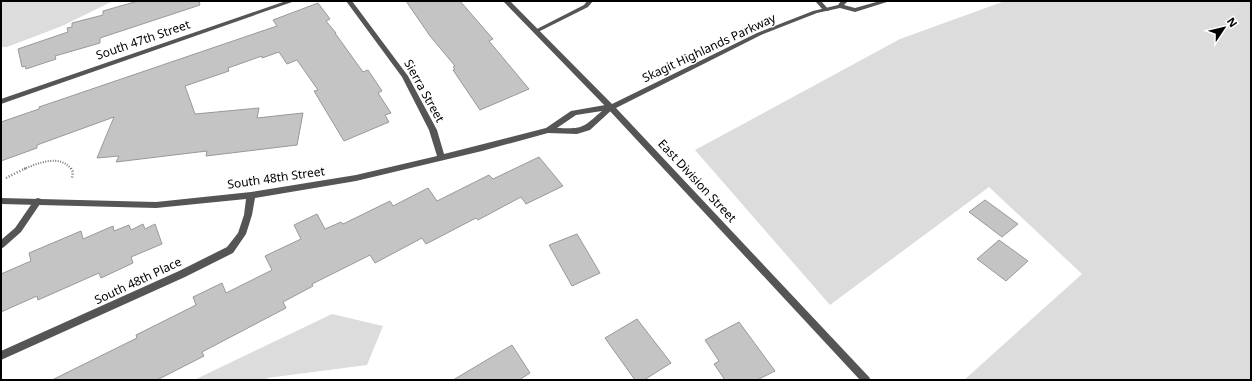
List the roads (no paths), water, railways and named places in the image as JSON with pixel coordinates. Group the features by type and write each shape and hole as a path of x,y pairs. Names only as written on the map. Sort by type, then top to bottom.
{"street":[{"name":"South 47th Street","path":"1,102 292,1"},
{"name":"Sierra Street","path":"349,1 405,76 433,130 441,158"},
{"name":"East Division Street","path":"506,1 611,107 866,380"},
{"path":"536,31 586,6 590,1"},
{"path":"818,1 826,10"},
{"name":"Skagit Highlands Parkway","path":"611,107 759,34 843,3 855,10 887,1"},
{"name":"South 48th Street","path":"548,130 574,113 611,107"},
{"name":"South 48th Street","path":"1,201 156,205 251,195 356,178 482,148 548,130 577,131 587,128 611,107"},
{"name":"South 48th Place","path":"1,356 182,274 230,250 242,234 248,215 251,195"},
{"path":"1,245 18,230 38,201"}]}
